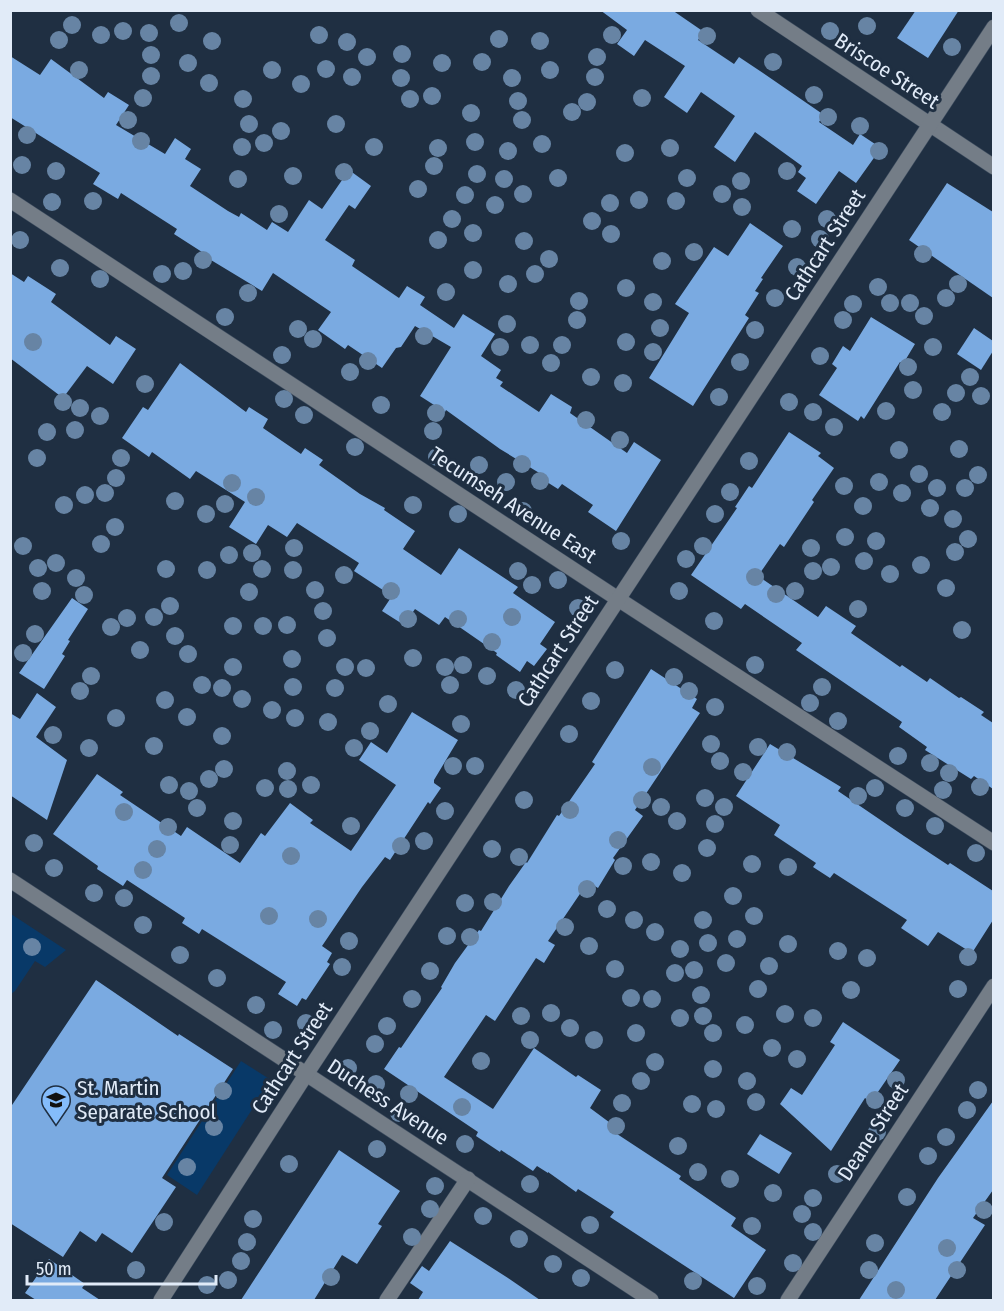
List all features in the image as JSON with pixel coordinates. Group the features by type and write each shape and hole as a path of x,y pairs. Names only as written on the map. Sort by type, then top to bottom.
{"street":[{"name":"Briscoe Street","path":"758,10 993,167"},
{"name":"Cathcart Street","path":"161,1300 307,1073 993,27"},
{"name":"Tecumseh Avenue East","path":"10,200 993,843"},
{"name":"Duchess Avenue","path":"10,880 651,1300"},
{"name":"Deane Street","path":"788,1300 993,986"},
{"path":"387,1300 468,1179"}],"shaded area":[{"path":"11,914 66,950 45,967 35,961 11,994"},
{"path":"241,1061 271,1080 197,1195 167,1175"}],"building":[{"path":"600,10 672,10 704,32 698,40 734,64 739,57 763,73 824,115 819,122 853,145 860,134 881,148 856,183 839,171 816,204 797,191 806,178 798,172 802,166 755,132 735,162 714,147 735,116 701,92 687,113 664,97 685,66 645,40 634,56 617,44 627,30"},
{"path":"916,10 959,10 928,58 897,38"},
{"path":"10,56 40,75 51,59 104,98 108,92 129,105 116,125 165,154 175,138 191,149 185,159 201,169 190,186 228,211 239,217 241,213 267,230 272,222 288,232 309,200 322,209 349,170 371,186 355,209 349,205 325,240 355,260 352,266 399,298 407,286 425,297 420,305 454,328 463,314 495,334 481,356 501,370 496,378 503,382 500,386 539,412 551,394 572,407 570,413 627,453 634,442 661,460 616,531 588,512 593,505 562,484 558,489 539,477 541,474 500,449 446,410 445,412 420,396 451,347 415,326 401,347 396,348 382,368 348,345 345,349 318,330 331,312 273,273 262,291 201,254 202,252 174,234 177,229 121,193 118,199 93,184 100,173 10,117"},
{"path":"947,183 993,212 993,298 909,240"},
{"path":"750,223 783,246 761,278 763,279 755,291 759,293 745,315 749,318 693,406 649,378 689,313 675,304 714,247 728,256"},
{"path":"10,273 24,282 28,276 56,294 51,302 110,345 116,336 136,349 113,384 87,366 63,398 10,358"},
{"path":"871,317 915,344 903,364 900,362 864,419 861,416 858,421 819,395 837,368 832,364 843,346 850,351"},
{"path":"974,328 993,341 993,351 981,370 957,354"},
{"path":"180,363 246,412 249,407 268,419 263,428 301,454 305,448 323,460 319,465 360,494 385,508 384,510 415,531 403,549 441,575 459,548 518,587 513,593 555,622 540,644 547,649 534,666 527,661 520,672 445,617 439,625 415,609 404,625 382,611 392,596 354,571 359,563 297,523 287,537 268,525 256,544 229,527 245,502 196,471 190,479 152,452 149,457 122,438 143,407 148,410"},
{"path":"789,432 821,453 818,456 834,468 784,547 780,544 758,576 818,617 826,606 856,626 851,633 900,667 902,665 927,682 930,678 984,712 981,715 993,723 993,789 974,776 971,779 925,750 927,747 899,727 902,722 796,650 802,643 745,604 741,609 691,575 737,508 735,507 749,486 752,488"},
{"path":"72,598 88,609 68,640 70,641 62,654 65,656 44,689 19,673"},
{"path":"651,669 697,699 692,708 700,713 635,810 643,816 613,858 615,860 598,888 588,882 548,941 555,945 544,963 536,958 495,1021 486,1015 444,1077 493,1109 534,1048 576,1077 578,1075 601,1090 590,1108 617,1128 614,1132 681,1176 679,1179 736,1218 731,1226 766,1250 734,1298 610,1217 614,1212 578,1189 576,1192 537,1166 533,1171 501,1150 500,1152 476,1136 478,1132 384,1069 442,988 455,963 479,930 481,931 557,815 559,816 595,764 592,762"},
{"path":"37,693 56,707 36,737 67,760 47,820 10,795 10,713 20,719"},
{"path":"412,712 458,740 434,780 434,783 441,788 430,804 428,802 390,860 385,857 362,887 322,946 332,953 327,962 330,964 306,1000 302,998 297,1006 278,994 286,982 202,929 199,934 182,923 185,918 127,880 123,886 97,869 98,866 53,834 97,774 123,792 120,795 181,836 187,827 240,863 261,833 265,836 290,803 313,820 310,823 351,851 396,785 359,760 371,742 387,753"},
{"path":"770,744 841,787 838,791 948,865 950,863 993,891 993,920 972,953 938,932 928,946 901,928 907,920 834,873 830,878 813,867 816,863 774,835 780,825 736,796"},
{"path":"96,980 178,1036 179,1034 233,1069 162,1178 176,1187 132,1253 102,1233 96,1242 80,1231 63,1257 10,1223 10,1108"},
{"path":"843,1022 900,1060 871,1102 865,1098 831,1151 780,1104 791,1088 802,1095 835,1045 830,1042"},
{"path":"993,1101 993,1190 973,1218 985,1225 935,1300 859,1300 938,1178"},
{"path":"760,1134 792,1153 779,1174 747,1154"},
{"path":"339,1150 400,1191 378,1224 382,1226 357,1264 342,1255 314,1300 241,1300"},
{"path":"450,1241 540,1300 418,1300 423,1292 410,1283 422,1266 429,1271"},
{"path":"49,1259 85,1284 82,1288 100,1300 36,1300 25,1293"}],"place":[{"name":"St. Martin Separate School","path":"56,1126"}]}
